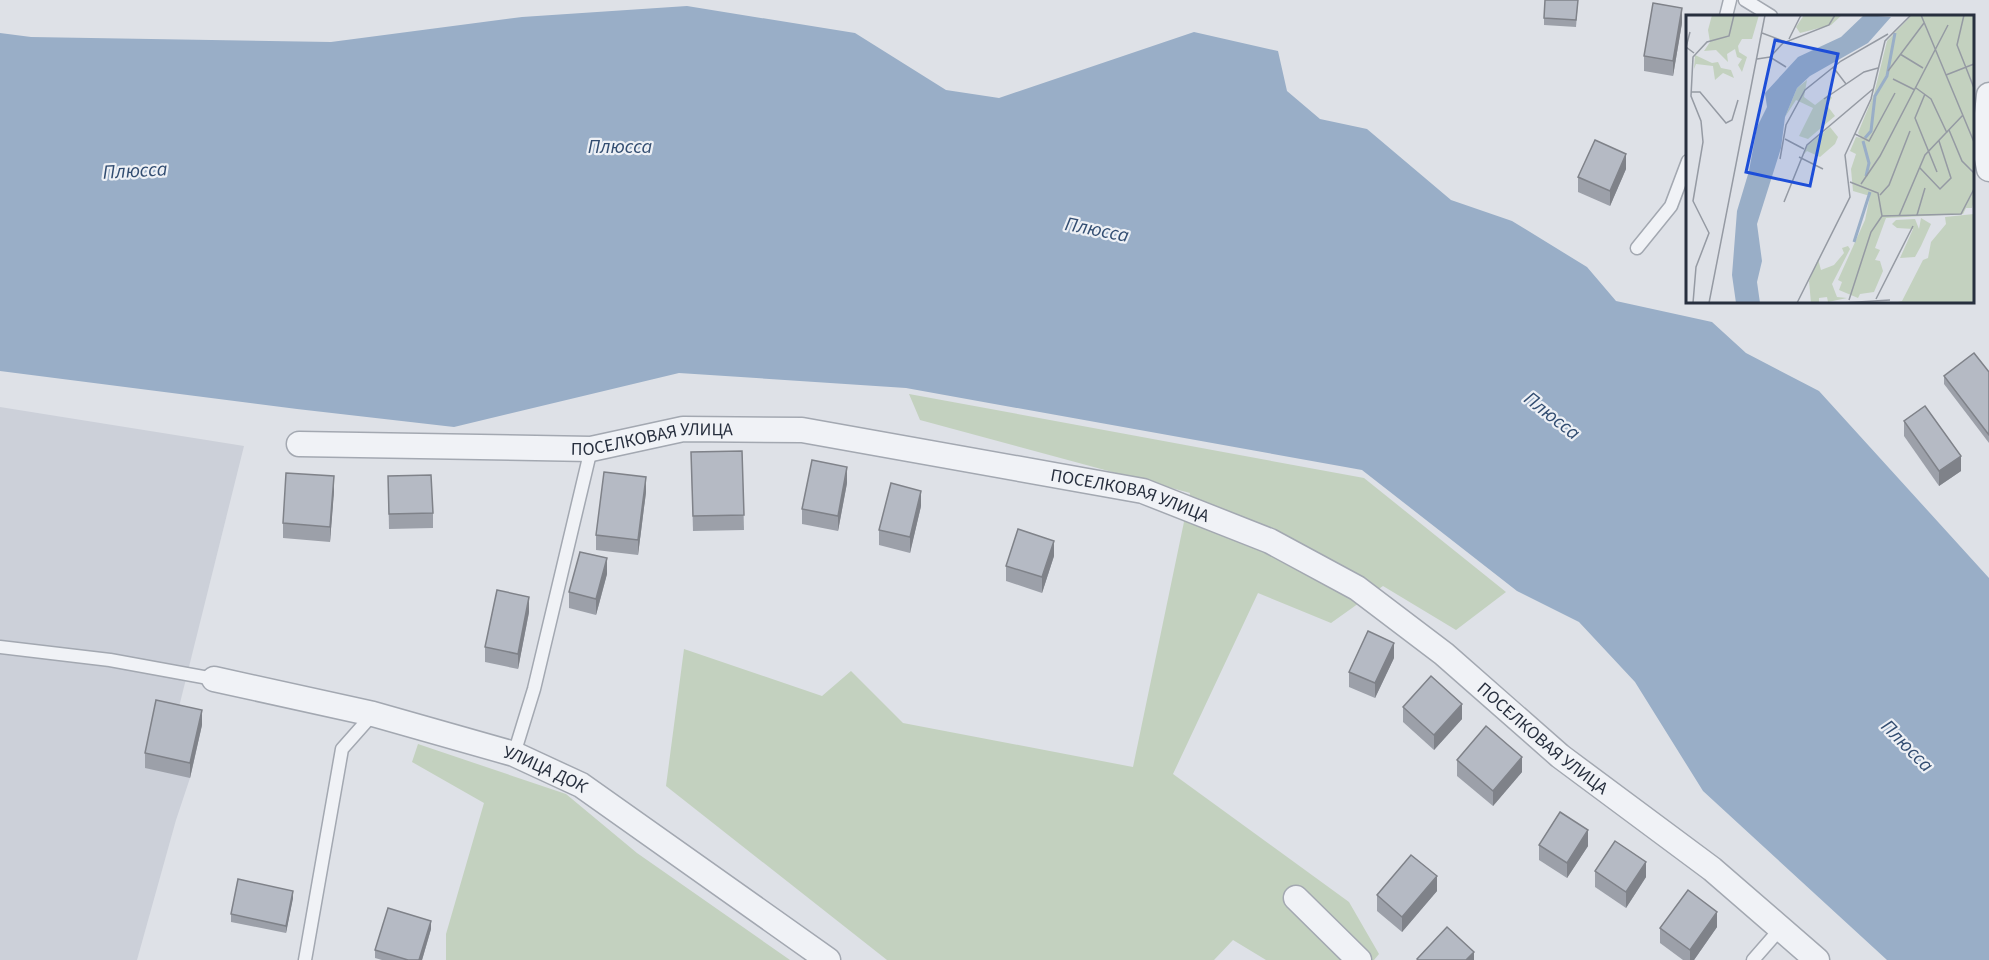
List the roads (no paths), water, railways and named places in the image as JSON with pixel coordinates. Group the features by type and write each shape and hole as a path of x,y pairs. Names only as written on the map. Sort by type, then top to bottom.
{"street":[{"path":"1989,94 1978,143 1989,169"},
{"name":"ПОСЕЛКОВАЯ УЛИЦА","path":"299,444 591,449 683,429 802,430 1143,491 1269,541 1357,588 1444,654 1560,756 1712,869 1817,960"},
{"name":"УЛИЦА ДОК","path":"214,679 373,714 514,754 581,785 828,960"},
{"path":"1296,898 1359,960"}],"lane":[{"path":"1726,15 1730,0"},
{"path":"1746,0 1769,15"},
{"path":"1637,248 1671,206 1686,166"},
{"path":"514,754 534,688 591,449"},
{"path":"0,647 110,660 214,679"},
{"path":"305,960 342,748 373,714"},
{"path":"1753,960 1781,928"}],"water":[{"name":"Плюсса","path":"687,6 855,33 946,90 999,98 1194,32 1278,51 1287,91 1320,119 1367,129 1451,200 1512,221 1587,267 1616,301 1712,322 1746,353 1819,391 1989,578 1989,960 1887,960 1703,791 1635,682 1579,622 1517,591 1362,470 906,388 679,373 454,427 0,371 0,33 31,37 331,42 522,17"}]}
